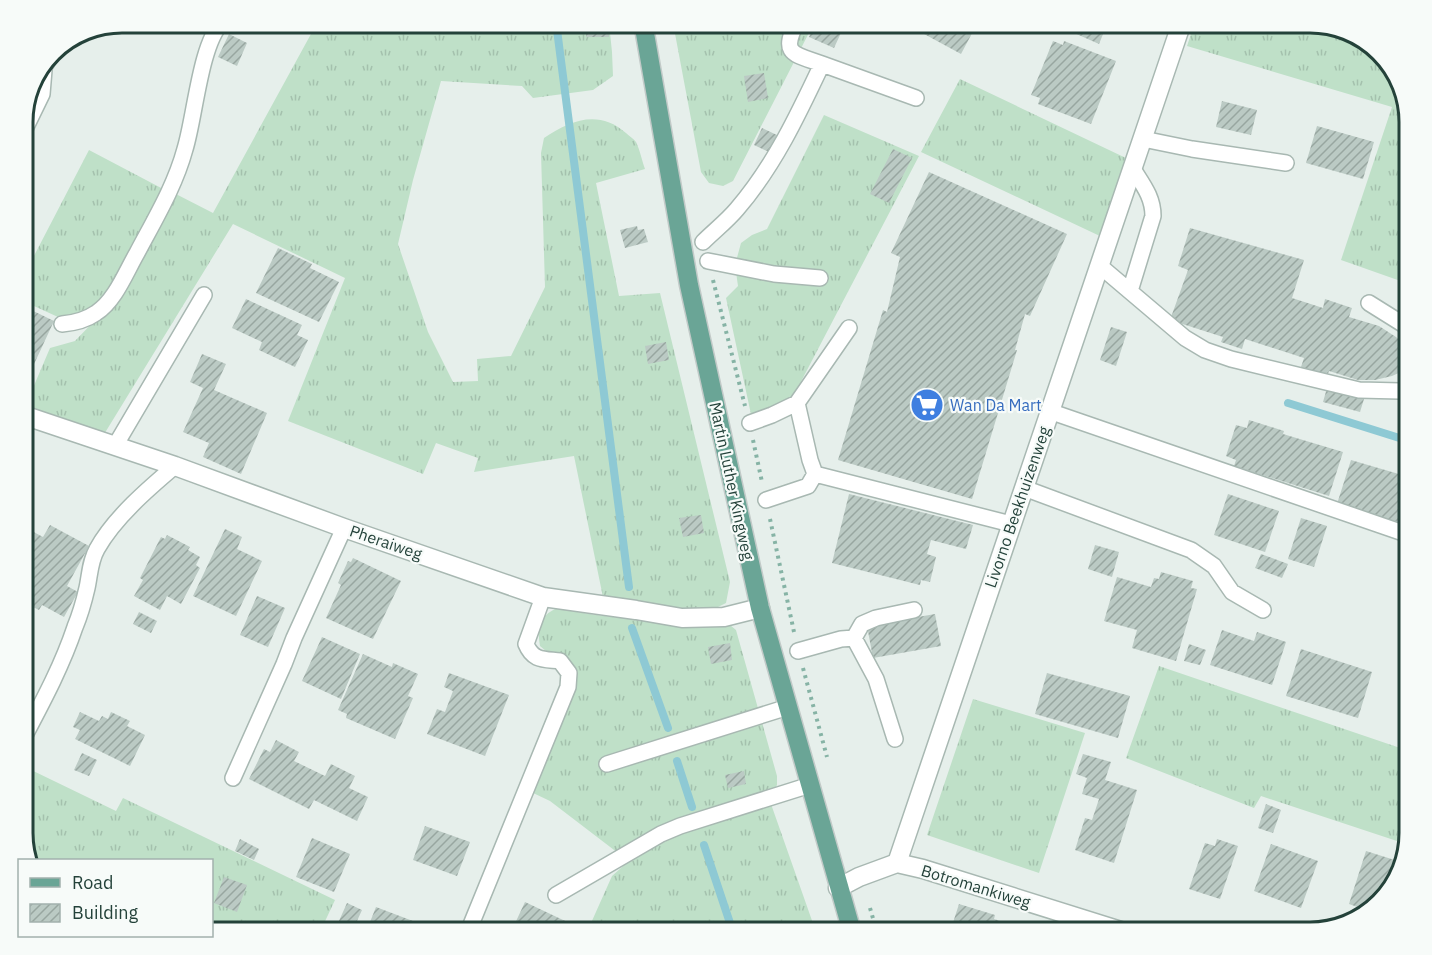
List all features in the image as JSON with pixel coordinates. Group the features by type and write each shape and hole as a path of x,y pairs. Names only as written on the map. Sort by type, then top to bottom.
{"main road":[{"name":"Martin Luther Kingweg","path":"645,33 689,285 760,608 849,922"}],"street":[{"name":"Livorno Beekhuizenweg","path":"897,863 1178,33"},
{"name":"Pheraiweg","path":"33,418 175,466 543,597 682,618 724,617 760,608"},
{"path":"838,888 859,877 897,863"},
{"name":"Botromankiweg","path":"897,863 923,869 1089,922"}],"lane":[{"path":"62,324 75,323 97,313 114,296 173,184 186,149 205,56 214,33"},
{"path":"792,33 789,48 793,53 916,98"},
{"path":"703,242 737,209 774,158 795,121 822,64"},
{"path":"34,110 42,94 43,81"},
{"path":"1143,139 1286,163"},
{"path":"1130,291 1153,216 1149,193 1133,169"},
{"path":"708,261 774,274 820,278"},
{"path":"1100,266 1185,338 1205,350 1231,359 1359,390 1399,391"},
{"path":"115,446 204,295"},
{"path":"1369,303 1399,321"},
{"path":"750,423 797,403 849,328"},
{"path":"766,500 808,486 815,474 797,403"},
{"path":"1049,411 1399,531"},
{"path":"33,719 61,663 75,628 87,587 90,566 96,551 115,524 175,466"},
{"path":"815,474 1011,524"},
{"path":"1024,488 1191,550 1214,566 1232,592 1263,610"},
{"path":"232,778 344,528"},
{"path":"472,922 568,687 569,673 560,661 537,658 529,651 526,644 543,597"},
{"path":"854,638 862,624 876,618 914,610"},
{"path":"798,651 841,639 854,638"},
{"path":"854,638 876,679 895,739"},
{"path":"607,764 788,707"},
{"path":"556,895 661,834 810,785"}],"green space":[{"path":"312,33 610,33 613,76 593,90 533,98 522,86 441,81 413,180 398,244 428,332 453,382 478,381 477,359 511,356 545,287 541,153 544,138 574,122 595,119 616,126 635,141 645,169 596,183 619,296 660,293 730,582 726,603 714,609 650,610 604,602 574,456 474,472 478,458 436,443 423,474 288,421 345,278 233,224 103,436 33,412 33,388 50,348 75,341 99,316 172,192 213,213"},
{"path":"675,33 809,33 733,181 723,186 709,183 701,172"},
{"path":"1191,33 1310,33 1327,35 1349,42 1377,63 1390,83 1398,110 1399,280 1341,260 1392,107 1187,46"},
{"path":"960,79 1128,159 1102,237 921,152"},
{"path":"824,115 919,156 783,416 752,419 726,298 738,286 735,265 741,243 752,235 767,229"},
{"path":"89,150 165,190 110,293 95,307 73,317 58,317 33,306 33,258"},
{"path":"557,608 617,617 717,622 730,625 736,630 777,776 777,785 773,792 618,853 550,801 531,792 574,670 570,660 547,652 540,646 541,623 546,615"},
{"path":"1159,666 1399,748 1398,841 1261,796 1254,808 1126,758"},
{"path":"973,699 1085,733 1039,873 927,835"},
{"path":"33,771 116,811 123,798 335,900 325,922 213,922 213,859 37,859 33,839"},
{"path":"771,804 812,922 591,922 612,876 631,859 690,829"}],"building":[{"path":"586,33 609,33 609,37 586,37"},
{"path":"811,33 841,33 834,48 809,37"},
{"path":"922,33 972,33 961,54"},
{"path":"1074,33 1104,33 1099,44"},
{"path":"229,34 247,43 237,66 218,57"},
{"path":"1053,41 1063,45 1064,41 1116,61 1091,124 1038,104 1040,98 1031,95"},
{"path":"764,73 768,98 748,102 744,76"},
{"path":"1222,101 1257,110 1251,135 1216,127"},
{"path":"1317,126 1374,142 1363,179 1306,163"},
{"path":"762,128 779,136 771,153 754,145"},
{"path":"893,149 912,158 889,203 870,194"},
{"path":"929,172 1067,234 1030,316 1025,314 1015,350 1017,350 972,499 838,460 883,310 887,312 900,257 891,253"},
{"path":"637,226 638,230 644,229 648,242 625,248 620,230"},
{"path":"1190,228 1304,260 1292,298 1323,308 1325,299 1352,308 1349,317 1379,326 1396,337 1399,340 1399,373 1375,380 1358,380 1329,371 1326,379 1300,370 1304,358 1245,339 1242,349 1221,342 1223,337 1170,320 1188,270 1178,266"},
{"path":"278,248 312,264 310,268 339,282 319,322 256,293"},
{"path":"246,299 302,325 297,335 308,340 295,367 259,350 262,342 232,328"},
{"path":"33,311 54,321 33,366"},
{"path":"1111,327 1127,332 1116,366 1100,360"},
{"path":"666,342 669,360 648,364 645,346"},
{"path":"202,354 226,364 214,390 267,413 241,474 203,457 209,443 183,432 203,388 190,382"},
{"path":"1327,388 1364,399 1360,412 1323,402"},
{"path":"1249,420 1284,431 1283,434 1343,452 1329,496 1234,466 1236,460 1226,456 1236,425 1247,428"},
{"path":"1351,460 1399,474 1399,523 1337,504"},
{"path":"849,494 973,525 966,549 931,540 927,554 936,557 930,582 921,580 920,585 832,563"},
{"path":"1228,494 1279,511 1265,552 1214,535"},
{"path":"701,515 704,533 683,537 679,518"},
{"path":"1301,518 1327,526 1314,567 1288,559"},
{"path":"50,525 89,546 67,586 78,592 64,617 42,605 39,610 33,607 33,532 43,537"},
{"path":"225,529 242,537 237,549 262,561 236,616 193,596"},
{"path":"167,535 190,547 188,550 200,557 196,565 200,568 181,604 167,596 160,610 134,596 143,580 140,578 161,537 165,539"},
{"path":"1095,545 1119,552 1112,577 1088,569"},
{"path":"1261,554 1288,564 1282,578 1255,568"},
{"path":"353,558 401,581 373,639 326,618 341,585 338,583 348,561 351,562"},
{"path":"1161,572 1193,581 1191,588 1197,589 1176,661 1132,648 1137,630 1104,621 1117,577 1151,587 1154,578 1159,579"},
{"path":"257,596 285,608 268,647 240,635"},
{"path":"139,612 157,621 151,633 133,624"},
{"path":"935,614 941,646 873,658 867,626"},
{"path":"1222,630 1254,641 1257,632 1286,642 1272,685 1210,665"},
{"path":"322,637 360,654 341,699 302,681"},
{"path":"730,643 732,660 711,664 708,647"},
{"path":"1189,644 1206,650 1200,665 1184,661"},
{"path":"1301,649 1372,672 1358,718 1286,696"},
{"path":"363,654 392,667 393,663 418,674 408,696 413,698 395,739 346,718 347,714 338,710"},
{"path":"449,673 509,695 485,756 427,734 437,709 445,712 453,691 444,687"},
{"path":"1047,673 1130,696 1118,738 1035,714"},
{"path":"80,712 99,721 102,716 108,719 111,712 130,721 127,726 145,735 130,766 75,739 80,730 73,727"},
{"path":"276,740 299,752 294,761 325,776 331,764 355,776 349,788 368,797 357,821 314,800 309,809 249,779 264,749 270,752"},
{"path":"82,753 97,760 89,776 74,770"},
{"path":"1083,754 1111,762 1105,780 1137,790 1114,863 1075,850 1085,818 1092,820 1099,799 1082,794 1087,778 1076,774"},
{"path":"744,771 746,784 728,788 725,775"},
{"path":"1266,804 1281,810 1273,833 1258,828"},
{"path":"425,826 470,842 457,876 413,860"},
{"path":"312,838 350,854 334,892 296,877"},
{"path":"240,839 259,849 254,860 235,851"},
{"path":"1217,839 1238,846 1220,899 1189,889 1205,843 1215,846"},
{"path":"1271,844 1318,861 1301,908 1254,891"},
{"path":"1366,851 1395,860 1384,882 1369,900 1358,907 1349,904"},
{"path":"224,877 247,885 237,912 214,903"},
{"path":"525,902 567,922 516,922"},
{"path":"347,903 362,910 357,922 338,922"},
{"path":"959,904 995,915 994,919 1003,922 953,922"},
{"path":"376,907 415,922 370,922"}],"waterway":[{"path":"557,33 629,587"},
{"path":"1288,403 1399,438"},
{"path":"632,628 668,728"},
{"path":"677,761 692,807"},
{"path":"704,845 730,922"}],"place":[{"name":"Wan Da Mart","path":"927,405"}]}
